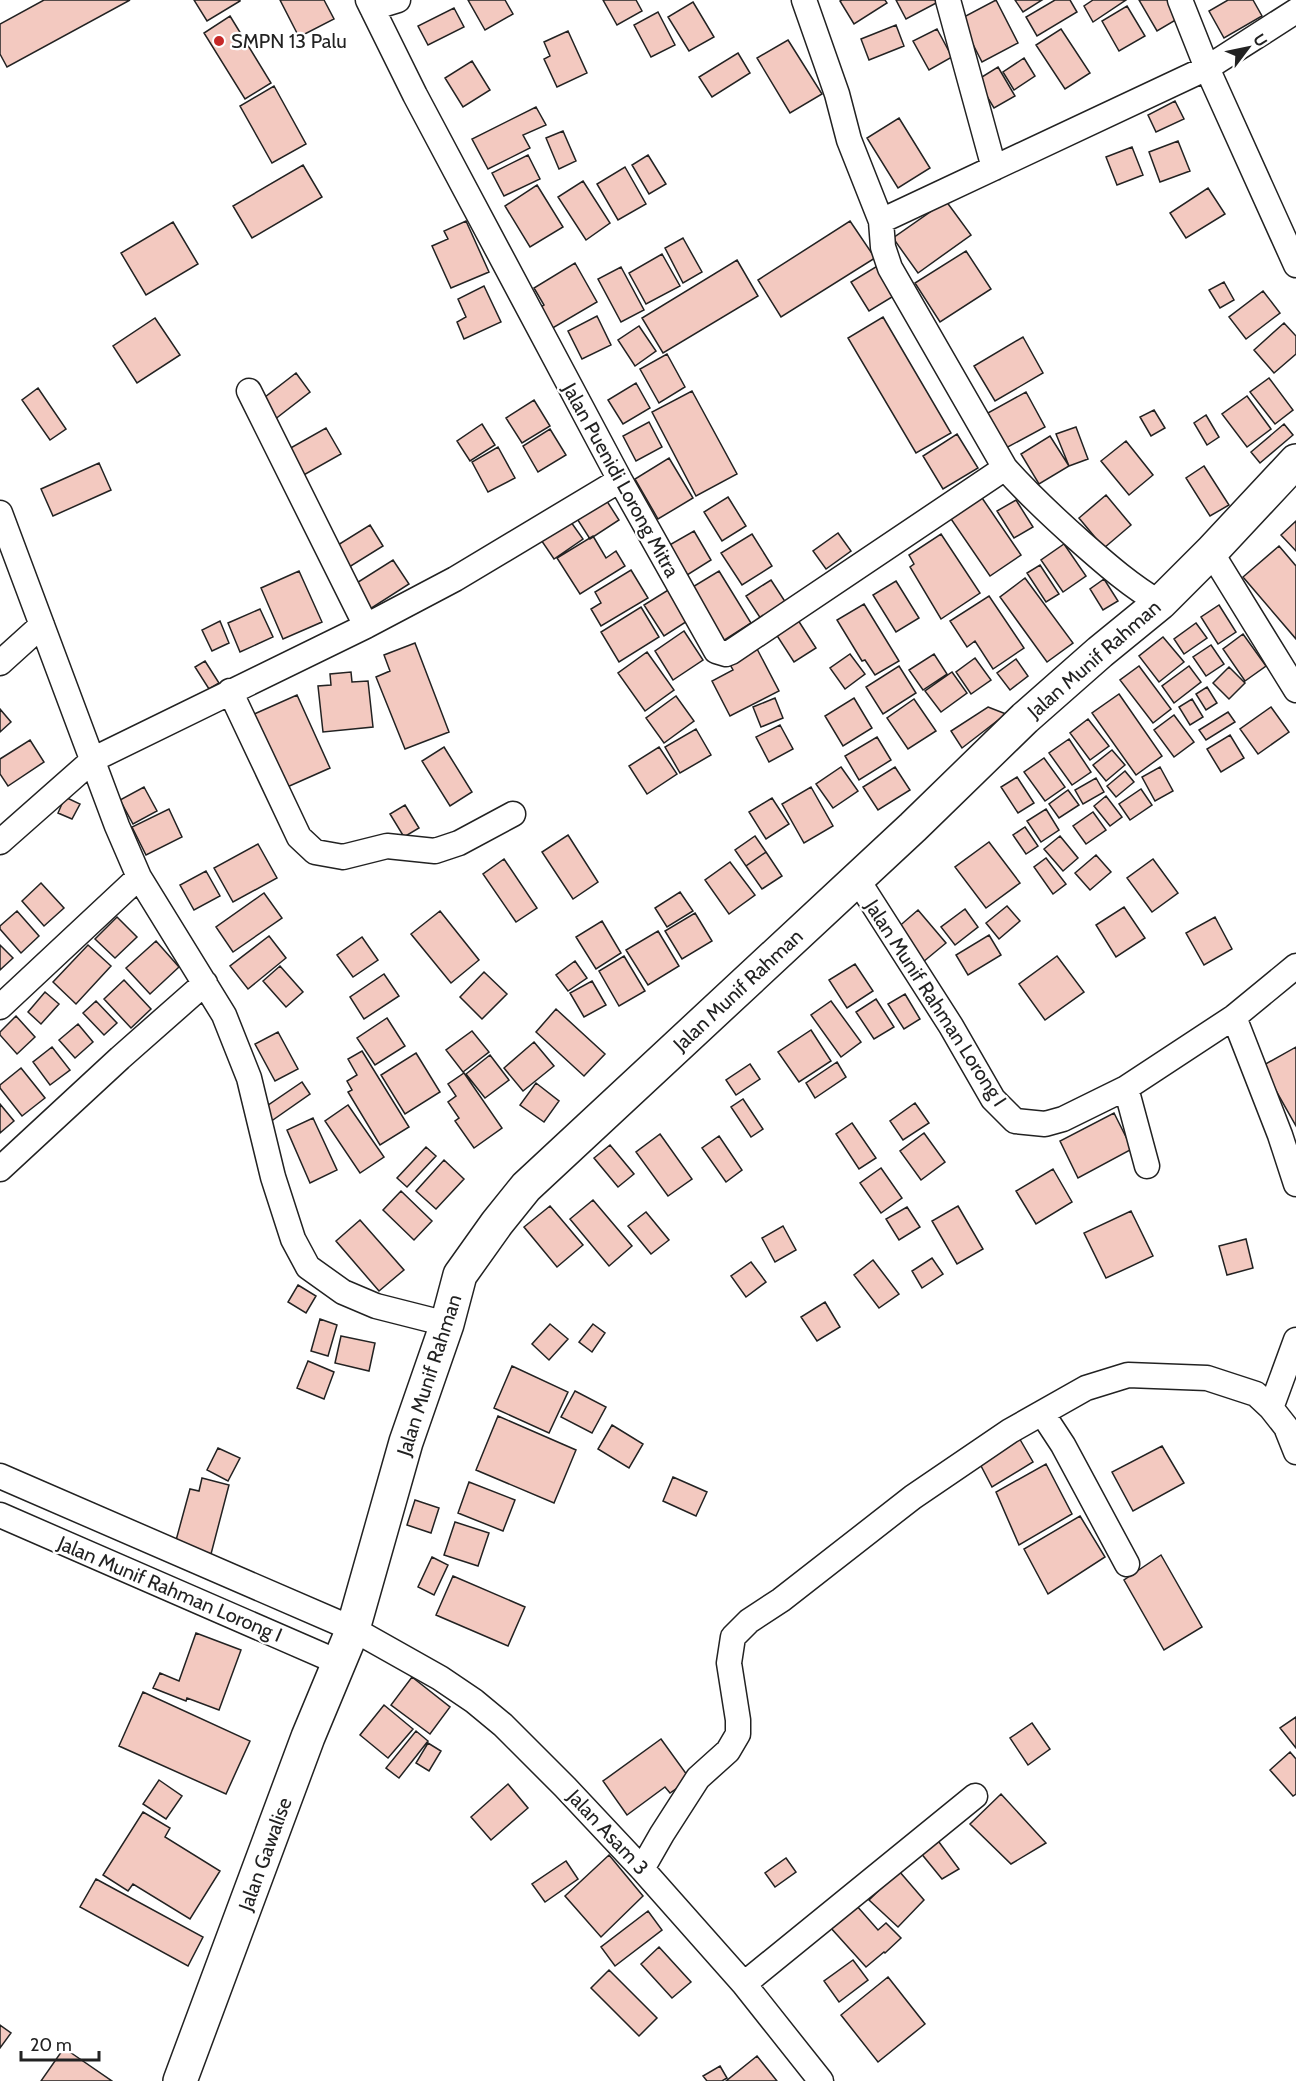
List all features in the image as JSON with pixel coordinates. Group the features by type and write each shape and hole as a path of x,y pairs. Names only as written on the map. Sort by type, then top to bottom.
{"street":[{"path":"370,4 398,0"},
{"path":"804,0 837,94 849,140 881,221 883,247 890,268 1005,468 1029,496 1111,568 1160,603"},
{"path":"948,0 994,168"},
{"path":"1180,0 1207,68 1296,264"},
{"name":"Jalan Puenidi Lorong Mitra","path":"370,4 415,95 620,480 716,651 726,654 1005,468"},
{"path":"881,221 1207,68 1296,11"},
{"path":"249,391 366,626"},
{"name":"Jalan Munif Rahman","path":"353,1629 406,1442 447,1324 460,1275 526,1187 913,827 1025,718 1160,603 1296,461"},
{"path":"0,842 93,759 366,626 455,579 620,480"},
{"path":"0,513 117,826 139,877 224,1015 249,1078 273,1177 293,1239 308,1267 343,1292 376,1306 447,1324"},
{"path":"1211,552 1296,690"},
{"path":"0,663 42,625"},
{"path":"230,691 299,837 315,852 343,856 387,846 435,851 459,843 513,814"},
{"path":"0,1007 139,877"},
{"name":"Jalan Munif Rahman Lorong I","path":"856,879 951,1026 993,1099 1015,1121 1046,1124 1063,1119 1126,1088 1234,1017 1296,966"},
{"path":"0,1169 205,983"},
{"path":"1234,1017 1280,1135 1296,1184"},
{"path":"1126,1088 1147,1166"},
{"path":"1271,1408 1296,1340"},
{"path":"642,1869 698,1778 728,1751 738,1734 729,1663 733,1637 749,1621 781,1600 913,1497 1010,1431 1086,1388 1128,1375 1207,1378 1256,1394 1286,1427 1296,1452"},
{"path":"1042,1413 1063,1445 1127,1564"},
{"name":"Jalan Asam 3","path":"0,1476 353,1629 440,1678 482,1707 565,1787 642,1869 744,1984 821,2081"},
{"name":"Jalan Munif Rahman Lorong I","path":"0,1515 340,1663"},
{"name":"Jalan Gawalise","path":"180,2081 308,1737 353,1629"},
{"path":"744,1984 975,1796"}],"building":[{"path":"44,0 130,0 7,67 0,54 0,24"},
{"path":"194,0 240,0 240,1 207,21"},
{"path":"280,0 324,0 334,19 299,37"},
{"path":"468,0 505,0 513,14 485,30"},
{"path":"603,0 636,0 642,11 617,25"},
{"path":"885,0 887,3 854,24 840,1"},
{"path":"896,0 940,0 940,1 906,19"},
{"path":"996,0 1018,43 982,62 960,19"},
{"path":"1015,0 1042,0 1023,12"},
{"path":"1055,0 1070,0 1077,12 1037,36 1026,17"},
{"path":"1093,0 1126,0 1093,22 1084,6"},
{"path":"1139,0 1169,0 1179,18 1157,31"},
{"path":"1228,0 1253,0 1262,16 1224,38 1209,11"},
{"path":"693,2 714,37 689,51 668,17"},
{"path":"1127,6 1145,36 1119,51 1102,21"},
{"path":"454,8 464,27 428,45 418,26"},
{"path":"658,12 675,45 651,57 634,25"},
{"path":"230,16 271,83 245,99 204,33"},
{"path":"896,25 904,46 869,60 861,39"},
{"path":"937,29 952,57 929,70 913,41"},
{"path":"1061,29 1090,73 1065,89 1036,45"},
{"path":"568,31 587,73 557,87 544,59 550,56 544,42"},
{"path":"788,40 822,94 790,113 757,58"},
{"path":"738,53 750,73 712,97 699,77"},
{"path":"1024,58 1035,76 1014,90 1003,72"},
{"path":"472,61 490,90 463,107 445,78"},
{"path":"998,67 1015,96 994,108 977,80"},
{"path":"274,86 306,144 272,163 240,106"},
{"path":"1175,101 1184,119 1156,132 1148,115"},
{"path":"536,107 546,125 523,135 530,148 488,169 472,139"},
{"path":"899,118 930,168 898,188 867,138"},
{"path":"563,131 576,161 559,169 546,138"},
{"path":"1178,141 1190,171 1160,182 1149,152"},
{"path":"1132,147 1143,175 1117,185 1106,157"},
{"path":"528,155 540,179 504,196 492,173"},
{"path":"648,155 666,184 649,194 632,165"},
{"path":"303,165 322,197 252,238 233,206"},
{"path":"625,167 646,204 618,220 597,184"},
{"path":"583,181 610,223 586,240 558,197"},
{"path":"537,185 563,227 530,247 505,206"},
{"path":"1208,188 1225,214 1186,238 1170,213"},
{"path":"946,201 971,235 918,273 893,238"},
{"path":"466,221 489,272 451,288 432,246 448,239 444,231"},
{"path":"850,221 875,258 781,317 758,280"},
{"path":"173,222 198,264 146,295 121,253"},
{"path":"683,238 702,272 683,283 665,248"},
{"path":"966,251 991,289 940,322 915,283"},
{"path":"662,254 680,286 646,304 629,273"},
{"path":"737,260 758,296 663,353 642,318"},
{"path":"575,263 597,302 551,329 539,308 544,305 534,288"},
{"path":"879,265 897,294 869,311 851,282"},
{"path":"621,267 644,310 621,322 598,279"},
{"path":"1224,282 1234,300 1220,308 1209,290"},
{"path":"484,286 501,322 464,339 457,322 466,317 458,299"},
{"path":"1263,291 1280,313 1246,339 1229,317"},
{"path":"597,316 611,345 582,359 568,331"},
{"path":"883,317 951,433 916,453 848,338"},
{"path":"155,318 180,355 137,383 113,346"},
{"path":"1284,323 1296,336 1296,354 1274,373 1254,350"},
{"path":"639,326 656,351 635,366 618,340"},
{"path":"1023,337 1043,373 995,401 974,366"},
{"path":"667,354 685,387 659,403 640,369"},
{"path":"296,373 310,392 274,420 260,401"},
{"path":"1269,378 1293,410 1275,424 1250,392"},
{"path":"636,383 650,408 623,424 608,400"},
{"path":"38,388 66,429 50,440 22,400"},
{"path":"692,391 737,474 696,496 652,412"},
{"path":"1026,392 1045,427 1004,449 986,414"},
{"path":"1247,396 1271,429 1247,447 1222,414"},
{"path":"534,400 550,426 522,443 506,418"},
{"path":"1154,410 1165,428 1151,436 1140,417"},
{"path":"1206,415 1219,437 1207,445 1194,423"},
{"path":"649,422 662,447 636,461 623,436"},
{"path":"482,424 495,445 470,461 457,441"},
{"path":"1284,424 1293,435 1260,463 1251,452"},
{"path":"1076,427 1088,459 1069,466 1056,434"},
{"path":"326,428 341,454 302,476 287,450"},
{"path":"550,429 566,455 538,472 523,446"},
{"path":"957,434 978,468 943,489 923,456"},
{"path":"1050,436 1069,466 1039,484 1021,454"},
{"path":"1126,441 1153,475 1129,495 1101,461"},
{"path":"498,447 515,478 488,492 472,462"},
{"path":"669,458 693,498 658,519 635,479"},
{"path":"99,463 111,490 53,516 41,489"},
{"path":"1204,466 1229,505 1210,516 1186,478"},
{"path":"603,495 619,520 590,539 574,514"},
{"path":"980,495 1021,555 990,576 949,516"},
{"path":"1106,495 1131,525 1104,548 1079,518"},
{"path":"728,497 746,526 722,541 704,512"},
{"path":"1016,500 1033,527 1014,538 997,511"},
{"path":"566,515 583,539 554,559 537,534"},
{"path":"1296,521 1296,551 1281,535"},
{"path":"370,525 383,546 346,569 333,548"},
{"path":"694,531 711,560 684,577 666,547"},
{"path":"838,533 851,551 826,569 813,551"},
{"path":"752,534 772,566 742,585 721,553"},
{"path":"941,534 980,593 941,619 910,567 914,564 909,555"},
{"path":"593,536 606,558 616,551 625,566 580,594 557,558"},
{"path":"1064,544 1086,576 1063,592 1041,560"},
{"path":"1279,546 1296,566 1296,639 1243,577"},
{"path":"393,560 409,584 370,609 355,584"},
{"path":"1040,565 1059,594 1046,602 1027,573"},
{"path":"631,570 648,598 601,626 591,609 601,603 595,592"},
{"path":"299,571 322,622 283,639 261,588"},
{"path":"719,571 751,623 723,641 691,588"},
{"path":"1025,578 1073,643 1047,662 1000,597"},
{"path":"1104,579 1118,601 1103,610 1090,589"},
{"path":"771,580 786,603 761,619 746,596"},
{"path":"896,581 919,618 896,632 873,595"},
{"path":"673,587 692,618 664,636 644,605"},
{"path":"989,596 1024,648 993,669 975,641 967,647 950,621"},
{"path":"864,604 899,661 875,675 865,660 862,661 837,620"},
{"path":"1219,605 1236,632 1218,644 1201,617"},
{"path":"641,607 659,637 619,662 601,632"},
{"path":"260,609 273,637 240,652 228,623"},
{"path":"796,617 816,648 794,662 774,631"},
{"path":"220,621 229,643 212,651 202,630"},
{"path":"1196,623 1207,638 1184,654 1174,639"},
{"path":"684,631 703,660 673,680 655,651"},
{"path":"1243,634 1266,666 1245,681 1223,649"},
{"path":"1163,637 1184,662 1159,682 1139,656"},
{"path":"415,643 449,732 405,749 376,677 390,671 384,655"},
{"path":"755,645 779,691 730,716 712,681 733,670 727,659"},
{"path":"1211,645 1224,664 1206,676 1193,657"},
{"path":"647,652 674,690 645,711 618,673"},
{"path":"850,654 865,674 845,689 830,668"},
{"path":"934,654 947,674 923,690 909,670"},
{"path":"975,658 991,680 971,694 956,672"},
{"path":"1016,659 1028,676 1010,690 997,673"},
{"path":"205,661 219,683 209,689 195,667"},
{"path":"899,666 916,693 883,714 866,687"},
{"path":"1139,666 1171,709 1153,723 1120,680"},
{"path":"1189,666 1201,682 1174,703 1162,686"},
{"path":"1229,667 1245,683 1229,699 1213,683"},
{"path":"351,672 352,682 368,681 373,727 323,732 318,686 331,685 330,674"},
{"path":"952,672 967,693 941,712 925,691"},
{"path":"1207,687 1217,703 1206,710 1196,694"},
{"path":"1119,694 1162,756 1136,775 1092,713"},
{"path":"297,695 330,768 285,788 252,715"},
{"path":"676,696 694,721 664,743 646,718"},
{"path":"775,698 783,718 761,727 753,707"},
{"path":"854,698 872,728 843,746 825,716"},
{"path":"914,699 936,731 908,749 887,718"},
{"path":"1192,699 1203,717 1190,725 1179,707"},
{"path":"988,707 1006,714 962,748 951,731"},
{"path":"1271,707 1289,732 1258,754 1240,729"},
{"path":"0,709 11,722 0,732"},
{"path":"1228,712 1235,722 1206,740 1199,730"},
{"path":"1174,715 1194,742 1174,757 1154,730"},
{"path":"1088,719 1109,746 1090,760 1070,733"},
{"path":"780,725 793,749 769,762 756,737"},
{"path":"696,729 711,755 680,773 665,747"},
{"path":"1230,735 1244,758 1221,772 1207,749"},
{"path":"877,737 891,760 859,780 845,756"},
{"path":"1069,739 1091,772 1072,785 1049,753"},
{"path":"30,740 44,762 8,786 0,774 0,759"},
{"path":"444,747 472,792 450,806 422,761"},
{"path":"659,747 677,774 647,794 629,766"},
{"path":"1112,750 1125,765 1106,781 1093,765"},
{"path":"1044,758 1065,787 1045,801 1024,772"},
{"path":"841,767 858,791 833,808 816,784"},
{"path":"895,767 910,790 878,810 863,787"},
{"path":"1160,767 1173,791 1155,801 1142,777"},
{"path":"1125,771 1134,782 1116,797 1107,786"},
{"path":"1017,777 1034,803 1018,813 1001,787"},
{"path":"1096,778 1104,792 1083,804 1075,790"},
{"path":"144,787 157,811 133,824 120,800"},
{"path":"811,787 833,826 804,843 782,804"},
{"path":"1141,789 1152,805 1130,820 1119,804"},
{"path":"1068,790 1079,805 1059,818 1049,804"},
{"path":"1106,796 1122,817 1110,826 1094,806"},
{"path":"65,797 80,804 72,819 58,813"},
{"path":"772,798 789,824 766,839 749,812"},
{"path":"405,805 419,828 404,837 390,814"},
{"path":"169,809 182,837 146,855 132,827"},
{"path":"1046,809 1059,830 1041,842 1027,821"},
{"path":"1093,812 1106,830 1086,844 1073,826"},
{"path":"1025,827 1038,846 1026,854 1013,835"},
{"path":"568,835 598,882 573,899 542,852"},
{"path":"755,836 766,852 746,866 735,850"},
{"path":"1060,836 1078,858 1063,871 1044,849"},
{"path":"989,842 1020,883 986,908 955,867"},
{"path":"258,844 277,878 233,902 214,868"},
{"path":"766,852 782,876 762,889 746,866"},
{"path":"1096,855 1111,872 1090,890 1075,873"},
{"path":"1046,858 1066,884 1053,894 1034,867"},
{"path":"504,859 537,908 516,922 483,874"},
{"path":"1153,859 1178,893 1152,912 1127,878"},
{"path":"730,862 755,895 729,914 705,880"},
{"path":"206,871 220,896 194,910 180,885"},
{"path":"41,883 64,908 44,926 22,901"},
{"path":"680,892 693,911 667,927 655,908"},
{"path":"264,893 282,918 233,952 216,927"},
{"path":"1007,906 1020,921 999,939 986,923"},
{"path":"1124,907 1145,938 1116,957 1096,925"},
{"path":"965,909 978,927 955,945 941,927"},
{"path":"918,910 946,943 923,962 896,929"},
{"path":"17,911 39,936 21,953 0,929 0,926"},
{"path":"440,911 479,960 451,983 411,934"},
{"path":"695,913 712,941 682,959 665,931"},
{"path":"117,917 137,937 115,958 95,939"},
{"path":"1215,917 1232,949 1204,965 1186,933"},
{"path":"602,921 621,953 596,969 576,937"},
{"path":"658,931 679,966 648,985 626,950"},
{"path":"989,935 1001,955 968,975 956,955"},
{"path":"269,936 286,958 248,989 230,966"},
{"path":"362,937 378,960 353,977 337,955"},
{"path":"156,941 179,967 150,994 126,968"},
{"path":"0,945 13,958 0,970"},
{"path":"88,945 111,966 76,1004 53,982"},
{"path":"624,956 645,991 619,1006 599,971"},
{"path":"1057,956 1084,992 1045,1020 1019,984"},
{"path":"575,961 587,978 568,991 556,975"},
{"path":"855,964 873,991 847,1008 829,980"},
{"path":"280,966 303,992 286,1007 263,981"},
{"path":"484,972 507,994 482,1019 460,997"},
{"path":"384,974 399,996 364,1019 350,997"},
{"path":"124,980 151,1009 131,1028 104,999"},
{"path":"592,981 606,1005 584,1017 570,993"},
{"path":"45,992 59,1004 41,1024 28,1012"},
{"path":"905,994 920,1019 904,1029 888,1004"},
{"path":"876,999 894,1027 874,1039 856,1012"},
{"path":"96,1001 117,1023 104,1035 83,1013"},
{"path":"831,1001 861,1042 841,1057 811,1015"},
{"path":"556,1009 605,1054 584,1076 536,1032"},
{"path":"16,1016 35,1037 17,1054 0,1035 0,1032"},
{"path":"387,1018 405,1046 375,1065 357,1038"},
{"path":"78,1024 93,1042 75,1058 59,1040"},
{"path":"811,1030 831,1061 799,1082 778,1052"},
{"path":"472,1031 489,1052 463,1072 446,1050"},
{"path":"278,1032 298,1069 275,1081 255,1044"},
{"path":"534,1042 554,1066 523,1091 504,1068"},
{"path":"52,1047 70,1070 50,1085 33,1062"},
{"path":"1296,1047 1296,1126 1262,1066"},
{"path":"362,1051 409,1127 380,1145 348,1092 352,1090 347,1081 357,1075 348,1059"},
{"path":"416,1053 440,1092 405,1114 381,1075"},
{"path":"490,1055 509,1080 485,1098 466,1074"},
{"path":"837,1062 846,1077 815,1098 806,1083"},
{"path":"750,1064 760,1079 736,1095 726,1080"},
{"path":"21,1068 45,1098 22,1116 0,1088 0,1085"},
{"path":"464,1073 502,1128 474,1148 455,1121 459,1118 448,1102 456,1096 448,1084"},
{"path":"302,1082 310,1094 270,1122 261,1110"},
{"path":"536,1083 559,1101 544,1122 520,1105"},
{"path":"743,1099 763,1129 751,1137 731,1107"},
{"path":"915,1103 929,1123 903,1140 890,1121"},
{"path":"0,1104 14,1121 0,1133"},
{"path":"348,1105 384,1157 360,1173 325,1121"},
{"path":"1114,1113 1132,1149 1078,1178 1060,1141"},
{"path":"313,1118 337,1170 310,1183 287,1130"},
{"path":"852,1123 876,1158 859,1169 836,1134"},
{"path":"924,1133 945,1162 921,1180 900,1151"},
{"path":"660,1134 692,1179 668,1196 636,1152"},
{"path":"719,1136 742,1170 726,1182 702,1148"},
{"path":"610,1145 634,1174 618,1187 594,1158"},
{"path":"426,1147 436,1156 407,1187 397,1178"},
{"path":"444,1160 464,1179 436,1209 416,1191"},
{"path":"881,1168 902,1198 881,1213 860,1183"},
{"path":"1053,1169 1072,1202 1036,1224 1016,1191"},
{"path":"401,1191 432,1221 414,1240 383,1210"},
{"path":"593,1200 632,1246 609,1266 570,1219"},
{"path":"550,1206 583,1245 557,1267 524,1227"},
{"path":"958,1206 983,1249 957,1264 932,1221"},
{"path":"907,1207 920,1227 899,1240 886,1219"},
{"path":"1131,1211 1153,1256 1106,1278 1084,1233"},
{"path":"646,1212 669,1240 651,1254 628,1226"},
{"path":"360,1220 404,1270 379,1291 336,1241"},
{"path":"783,1226 796,1250 775,1262 762,1238"},
{"path":"1246,1239 1253,1268 1227,1275 1219,1246"},
{"path":"932,1258 943,1274 922,1288 912,1271"},
{"path":"873,1260 899,1294 879,1308 854,1275"},
{"path":"751,1262 766,1282 746,1297 731,1276"},
{"path":"298,1285 316,1296 306,1313 288,1302"},
{"path":"825,1302 840,1327 817,1341 801,1317"},
{"path":"320,1319 337,1325 328,1356 311,1351"},
{"path":"550,1324 568,1339 549,1360 532,1344"},
{"path":"593,1324 605,1333 592,1352 579,1342"},
{"path":"341,1336 375,1343 369,1371 335,1363"},
{"path":"308,1361 334,1372 324,1399 297,1388"},
{"path":"512,1366 568,1392 549,1433 494,1408"},
{"path":"575,1391 606,1407 592,1433 561,1417"},
{"path":"498,1416 576,1450 554,1503 476,1470"},
{"path":"612,1425 643,1444 629,1468 598,1449"},
{"path":"1018,1436 1033,1462 992,1487 979,1462"},
{"path":"1162,1446 1184,1483 1133,1511 1112,1472"},
{"path":"218,1448 240,1458 228,1481 207,1470"},
{"path":"1046,1464 1072,1514 1019,1545 996,1492"},
{"path":"673,1477 707,1492 696,1516 663,1501"},
{"path":"202,1478 229,1485 211,1554 175,1544 190,1489 199,1491"},
{"path":"469,1482 515,1500 503,1531 458,1513"},
{"path":"415,1500 439,1508 431,1533 407,1525"},
{"path":"1080,1516 1105,1557 1048,1594 1024,1549"},
{"path":"455,1522 489,1533 478,1566 444,1555"},
{"path":"1161,1555 1202,1627 1164,1650 1124,1580"},
{"path":"432,1557 448,1565 434,1595 418,1587"},
{"path":"453,1576 525,1607 508,1646 436,1615"},
{"path":"196,1633 241,1650 219,1710 187,1698 186,1701 153,1688 160,1673 179,1681"},
{"path":"412,1677 450,1707 430,1734 391,1705"},
{"path":"143,1692 250,1741 226,1794 119,1746"},
{"path":"384,1705 413,1729 388,1758 360,1735"},
{"path":"1296,1717 1296,1748 1280,1728"},
{"path":"1032,1723 1050,1749 1028,1765 1010,1738"},
{"path":"416,1731 428,1741 399,1778 386,1768"},
{"path":"661,1739 690,1779 670,1793 665,1787 627,1815 603,1781"},
{"path":"428,1743 441,1751 429,1771 416,1763"},
{"path":"1290,1752 1296,1759 1296,1794 1293,1796 1270,1770"},
{"path":"159,1780 182,1796 166,1819 143,1804"},
{"path":"508,1784 528,1808 491,1840 471,1817"},
{"path":"1001,1794 1046,1843 1011,1864 970,1824"},
{"path":"143,1812 170,1828 165,1837 220,1871 190,1919 133,1884 128,1891 103,1875"},
{"path":"936,1838 959,1869 942,1879 920,1852"},
{"path":"609,1855 643,1896 601,1937 565,1896"},
{"path":"786,1858 796,1872 775,1887 765,1873"},
{"path":"566,1861 578,1879 545,1902 532,1884"},
{"path":"899,1871 924,1900 898,1927 869,1900"},
{"path":"96,1879 203,1937 188,1966 80,1907"},
{"path":"856,1905 878,1930 886,1923 901,1938 866,1967 830,1927"},
{"path":"648,1911 662,1930 615,1966 601,1947"},
{"path":"659,1947 691,1982 672,1998 641,1964"},
{"path":"853,1960 868,1980 839,2002 824,1981"},
{"path":"609,1970 657,2018 639,2036 591,1988"},
{"path":"888,1977 925,2024 878,2062 841,2015"},
{"path":"0,2025 11,2033 0,2048"},
{"path":"64,2048 112,2081 41,2081"},
{"path":"757,2056 777,2081 726,2081"},
{"path":"720,2066 727,2078 722,2081 707,2081 703,2076"}],"place":[{"name":"SMPN 13 Palu","path":"219,41"}]}
